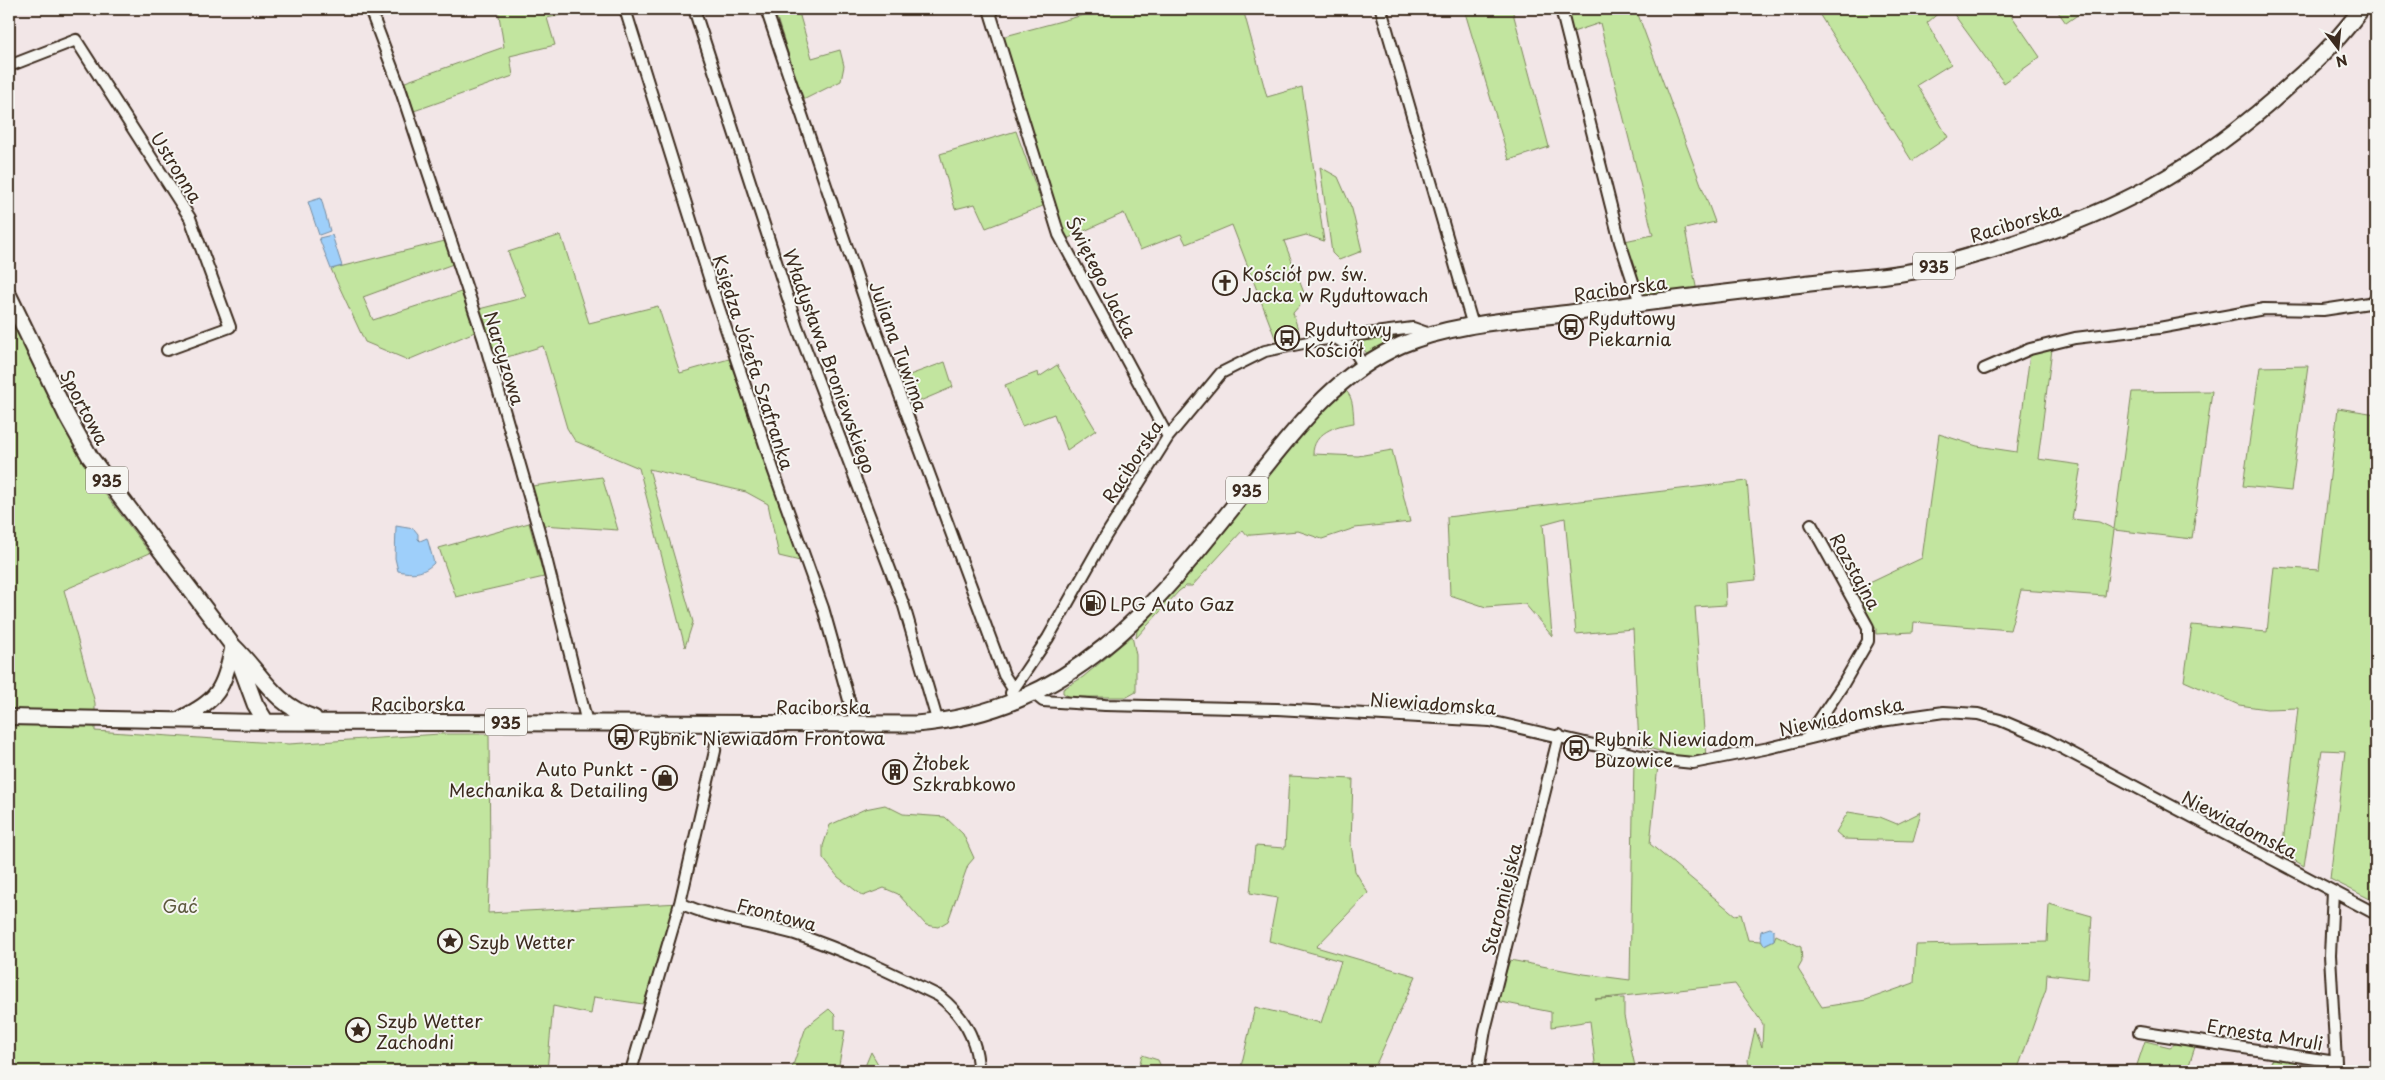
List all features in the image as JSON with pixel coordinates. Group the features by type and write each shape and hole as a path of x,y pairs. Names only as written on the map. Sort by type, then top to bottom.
{"main road":[{"name":"Raciborska","path":"9,717 50,716 175,722 587,723 718,729 938,723 978,714 1033,693 1076,670 1118,638 1172,583 1307,415 1334,388 1364,366 1398,346 1430,334 1473,326 1640,303 1919,270 2042,236 2108,210 2159,184 2258,115 2305,72 2361,9"},
{"name":"Sportowa","path":"9,296 65,411 90,457 233,646 250,662 273,693 296,712 322,721"},
{"name":"Sportowa","path":"233,646 256,704 266,722"},
{"path":"175,722 201,708 219,692 233,646"},
{"path":"266,722 273,693"}],"street":[{"name":"Narcyzowa","path":"370,9 401,91 484,340 541,538 587,723"},
{"name":"Księdza Józefa Szafranka","path":"625,9 715,296 772,469 823,608 856,725"},
{"name":"Władysława Broniewskiego","path":"694,9 797,326 904,606 938,723"},
{"name":"Juliana Tuwima","path":"766,9 908,420 1004,675 1013,689"},
{"name":"Świętego Jacka","path":"989,9 1059,235 1168,437"},
{"path":"1381,9 1473,326"},
{"path":"1561,9 1620,242 1640,303"},
{"name":"Ustronna","path":"9,66 76,40 190,218 230,327 167,350"},
{"path":"1984,369 2030,349 2075,338 2159,328 2264,309 2323,310 2376,300"},
{"name":"Raciborska","path":"1005,705 1013,689 1048,638 1105,537 1168,437 1221,373 1265,351 1313,341 1413,328 1430,334"},
{"path":"1336,339 1348,344 1364,366"},
{"name":"Rozstajna","path":"1807,738 1842,686 1868,641 1869,634 1868,627 1811,524"},
{"name":"Niewiadomska","path":"1033,693 1040,700 1052,702 1277,709 1490,721 1654,759 1692,763 1769,748 1881,721 1944,712 1978,714 2000,720 2045,739 2376,914"},
{"path":"631,1071 680,903 718,729"},
{"name":"Staromiejska","path":"1478,1071 1485,1030 1560,736"},
{"name":"Ernesta Mruli","path":"2139,1032 2336,1062 2330,955 2333,891"},
{"name":"Frontowa","path":"680,903 696,910 751,922 837,948 939,996 951,1005 969,1029 975,1048 978,1071"}],"green space":[{"path":"498,9 564,9 566,14 547,18 555,45 510,56 513,76 414,111 405,82 504,47"},
{"path":"774,9 804,9 800,16 812,58 840,50 844,66 841,81 803,100"},
{"path":"1106,9 1243,9 1267,97 1302,87 1324,241 1306,235 1284,241 1306,298 1293,313 1302,343 1279,348 1232,225 1186,244 1181,234 1140,250 1124,213 1062,241 998,38"},
{"path":"1464,9 1512,9 1549,147 1509,160"},
{"path":"1561,9 1636,9 1715,222 1685,229 1698,297 1640,303 1620,242 1653,235 1600,23 1567,34"},
{"path":"1816,9 1943,9 1927,23 1951,64 1917,85 1948,137 1912,161"},
{"path":"1950,9 2007,9 2040,57 2004,83"},
{"path":"2056,9 2086,9 2066,23"},
{"path":"1016,131 1043,206 986,228 975,204 955,209 940,154"},
{"path":"1320,167 1338,177 1352,209 1362,251 1339,260 1332,253"},
{"path":"561,235 589,323 658,306 680,373 729,359 800,561 779,556 768,504 746,492 649,469 693,622 685,647 639,468 575,441 567,428 543,346 504,358 499,367 479,309 526,297 508,252"},
{"path":"445,241 453,264 363,297 373,320 461,292 477,331 408,360 365,342 331,269"},
{"name":"Gać","path":"9,310 58,415 90,474 150,553 64,590 95,703 95,731 289,744 440,734 489,734 490,867 488,913 680,903 643,1004 594,997 591,1014 553,1006 547,1071 9,1071"},
{"path":"1399,336 1368,355 1358,342 1360,341"},
{"path":"2052,349 2038,459 2081,465 2072,519 2099,522 2114,529 2132,392 2212,391 2192,539 2114,530 2105,596 2021,590 2010,630 1914,622 1913,632 1876,634 1876,629 1855,590 1922,558 1939,434 1977,446 2017,452 2030,354"},
{"path":"945,362 953,387 906,407 896,380"},
{"path":"1057,365 1096,430 1067,450 1054,414 1022,426 1005,385 1038,372 1039,377"},
{"path":"2308,366 2291,491 2243,486 2260,367"},
{"path":"1345,390 1352,401 1354,423 1333,428 1321,435 1314,447 1313,454 1358,456 1392,450 1410,522 1355,528 1322,539 1298,531 1247,535 1243,530 1192,586 1186,586 1179,591 1136,638 1137,630 1298,433"},
{"path":"2338,408 2376,414 2376,902 2330,879 2345,751 2322,750 2304,866 2282,853 2298,708 2267,709 2239,705 2184,681 2192,625 2267,632 2274,567 2319,570"},
{"path":"602,477 618,530 542,525 532,486"},
{"path":"1747,481 1756,580 1725,583 1726,605 1695,607 1706,758 1685,759 1639,745 1633,629 1576,634 1565,518 1543,524 1552,636 1525,604 1486,607 1450,595 1447,517"},
{"path":"529,523 544,577 456,597 439,548"},
{"path":"1132,636 1136,655 1136,692 1127,697 1070,697 1063,693 1063,689 1083,677"},
{"path":"1634,759 1658,765 1650,844 1735,915 1741,914 1748,940 1761,941 1764,945 1774,940 1776,935 1801,947 1802,962 1798,969 1822,1007 1866,1000 1914,983 1916,945 2047,942 2049,904 2092,916 2088,979 2047,974 2046,989 2017,1071 1750,1071 1748,1060 1755,1029 1762,1047 1763,1024 1735,984 1595,999 1624,998 1624,1016 1636,1071 1596,1071 1590,1021 1551,1027 1551,1012 1496,1001 1510,960 1584,974 1630,980"},
{"path":"1289,776 1353,779 1351,844 1355,871 1368,893 1316,947 1416,976 1373,1071 1240,1071 1255,1007 1321,1023 1341,961 1269,941 1277,898 1250,893 1255,846 1285,848"},
{"path":"885,805 903,814 945,817 963,834 974,858 968,865 948,921 938,927 926,925 898,894 884,888 863,896 838,877 823,858 823,846 830,825 865,809"},
{"path":"1848,812 1880,817 1897,824 1921,812 1913,841 1844,839 1836,832"},
{"path":"829,1009 835,1015 835,1029 845,1031 838,1070 841,1071 791,1071 806,1027"},
{"path":"2145,1041 2170,1047 2178,1042 2196,1044 2187,1071 2135,1071"},
{"path":"871,1052 878,1064 876,1071 863,1071"},
{"path":"1142,1055 1158,1060 1163,1071 1138,1071"},
{"path":"2272,1056 2295,1059 2295,1071 2270,1071"}],"water":[{"path":"321,198 330,231 319,235 308,202"},
{"path":"332,235 342,266 331,269 319,238"},
{"path":"396,526 414,529 420,541 427,538 434,563 418,572 398,571 395,558"},
{"path":"1770,928 1774,930 1774,940 1764,945 1760,937 1761,931"}],"place":[{"name":"Kościół pw. św. Jacka w Rydułtowach","path":"1225,283"},
{"name":"Rydułtowy Piekarnia","path":"1571,327"},
{"name":"Rydułtowy Kościół","path":"1287,338"},
{"name":"LPG Auto Gaz","path":"1093,603"},
{"name":"Rybnik Niewiadom Frontowa","path":"621,737"},
{"name":"Rybnik Niewiadom Buzowice","path":"1576,748"},
{"name":"Żłobek Szkrabkowo","path":"895,772"},
{"name":"Auto Punkt - Mechanika & Detailing","path":"665,778"},
{"name":"Szyb Wetter","path":"450,941"},
{"name":"Szyb Wetter Zachodni","path":"358,1030"}]}
